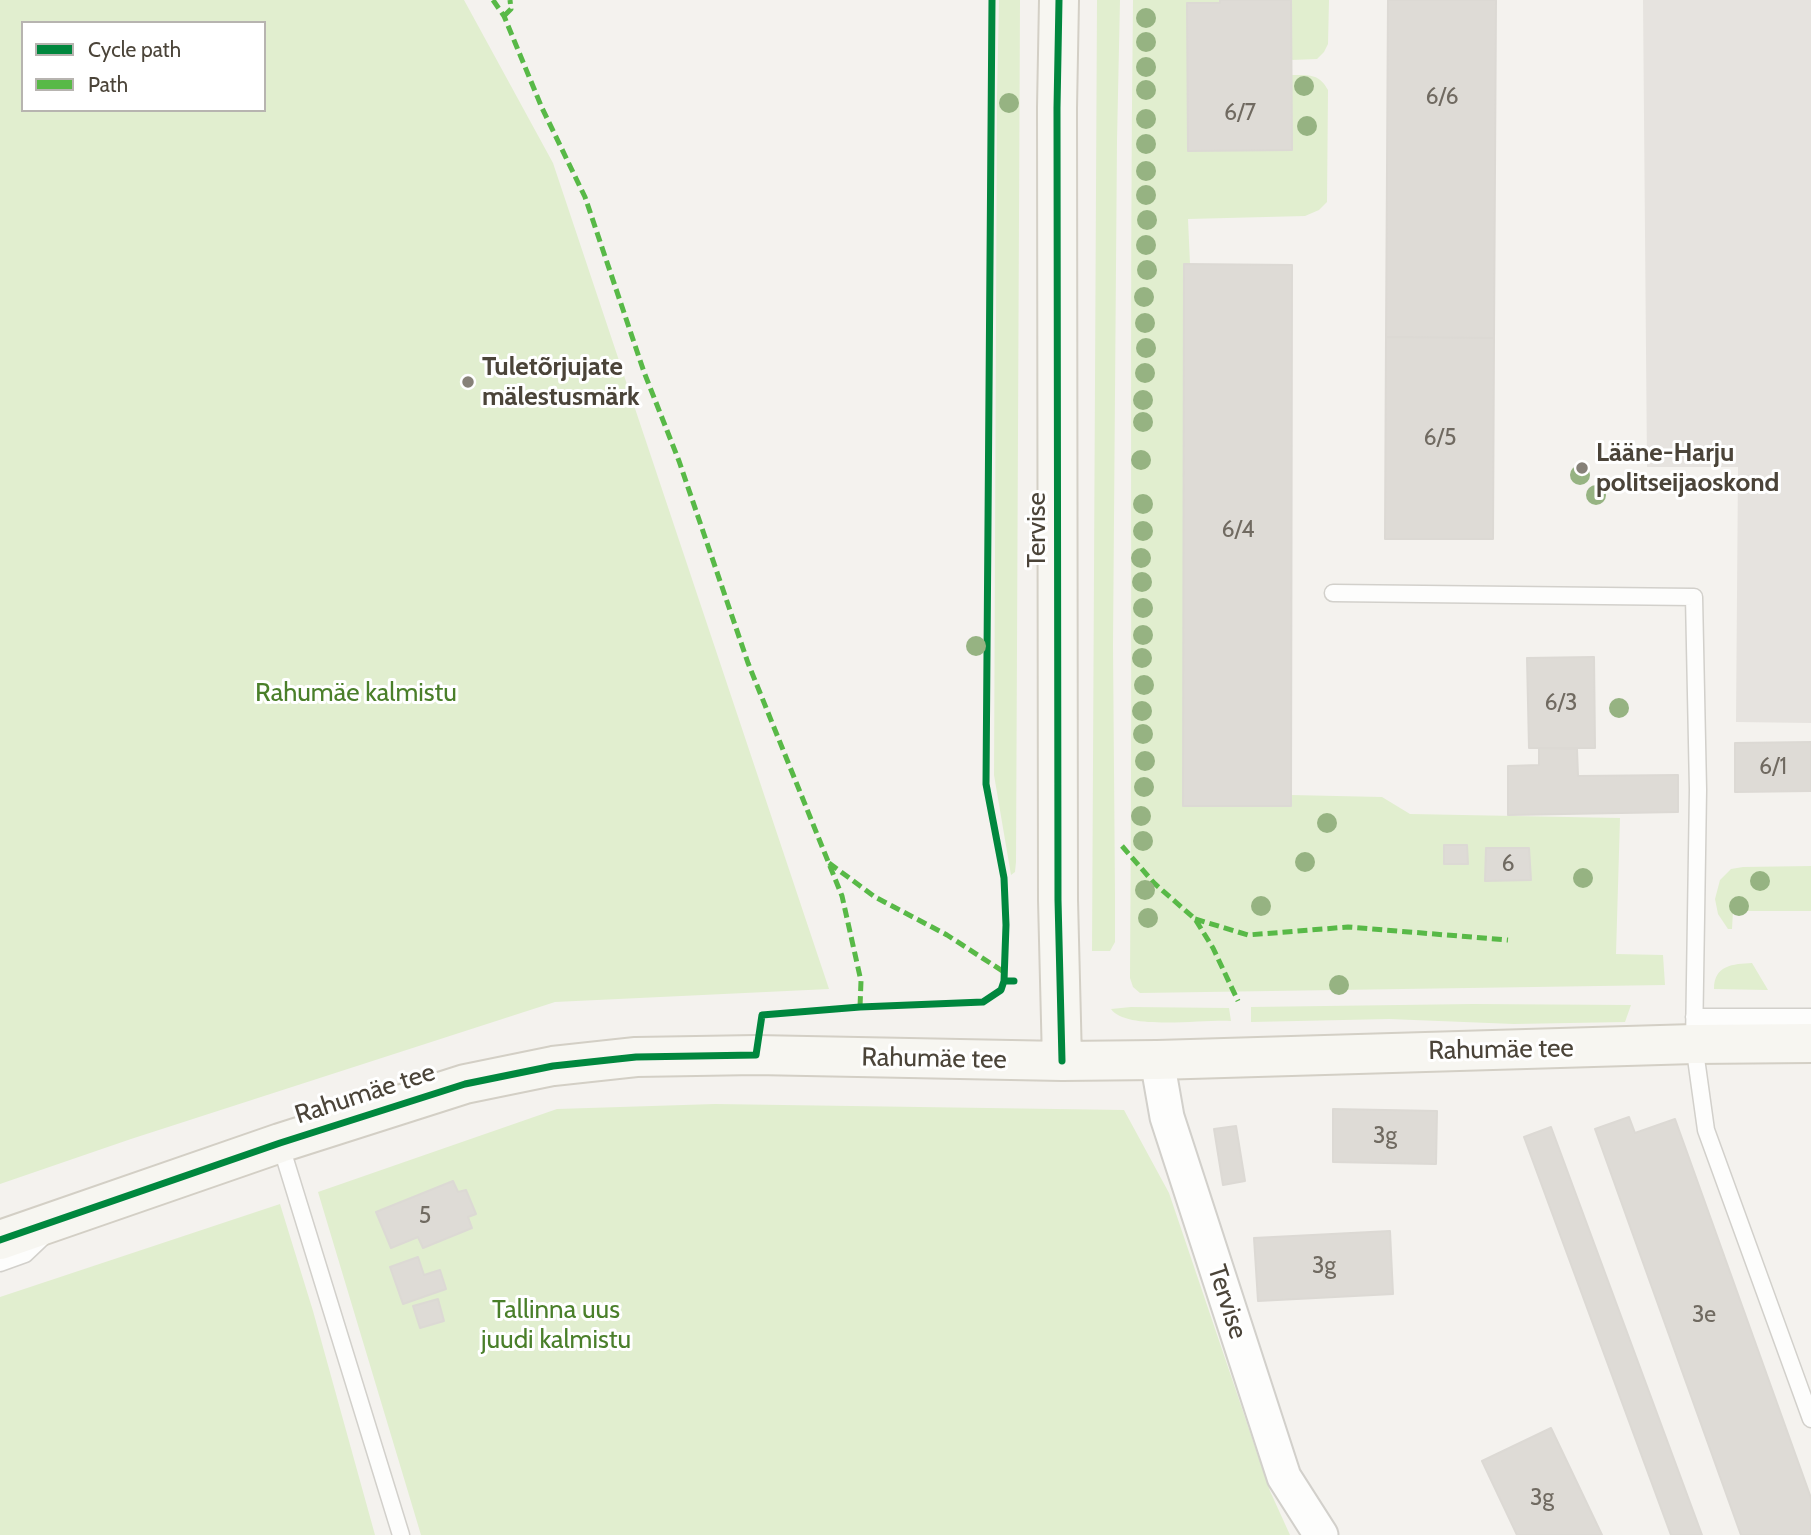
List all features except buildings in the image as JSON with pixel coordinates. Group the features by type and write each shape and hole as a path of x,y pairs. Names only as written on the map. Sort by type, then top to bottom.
{"street":[{"name":"Tervise","path":"1059,0 1058,858 1062,1061"},
{"name":"Rahumäe tee","path":"0,1240 280,1143 464,1084 553,1066 622,1058 756,1055 1062,1061 1157,1060 1694,1031 1811,1043"},
{"name":"Tervise","path":"1157,1060 1167,1117 1284,1477 1321,1535"}],"lane":[{"path":"1333,593 1694,597 1698,790 1694,1031 1706,1130 1811,1419"},
{"path":"1694,1031 1811,1017"},
{"path":"280,1143 401,1535"},
{"path":"0,1263 25,1254 62,1218"}],"green space":[{"name":"Rahumäe kalmistu","path":"0,0 464,0 553,163 829,989 555,1002 0,1184"},
{"path":"999,0 1020,0 1016,862 1015,872 1011,875 994,775"},
{"path":"1097,0 1120,0 1113,645 1115,942 1110,951 1092,951"},
{"path":"1133,0 1220,0 1220,3 1188,3 1189,151 1292,150 1291,75 1317,78 1328,90 1327,202 1319,210 1305,216 1188,219 1190,264 1184,265 1291,795 1382,797 1410,814 1620,818 1616,954 1663,955 1665,985 1140,993 1133,987 1130,978"},
{"path":"1291,0 1329,0 1328,44 1317,59 1291,60"},
{"path":"1811,866 1811,911 1733,911 1732,929 1728,929 1718,914 1715,899 1720,880 1731,869"},
{"path":"1752,963 1768,990 1714,989 1721,970 1732,965"},
{"path":"1631,1005 1625,1022 1514,1024 1389,1019 1251,1022 1251,1007"},
{"path":"1229,1008 1231,1021 1148,1022 1119,1016 1111,1009"},
{"name":"Tallinna uus juudi kalmistu","path":"715,1104 1124,1110 1169,1193 1270,1491 1290,1535 421,1535 318,1192 557,1109"},
{"path":"280,1204 313,1311 375,1535 0,1535 0,1297"}],"shaded area":[{"path":"1643,0 1811,0 1811,723 1736,722 1738,467 1647,467"}],"marked path":[{"path":"493,0 504,16 542,108 585,197 748,663 842,896 861,981 860,1007 854,1007"},
{"path":"504,16 511,9 510,0"},
{"path":"1122,846 1154,883 1195,919 1213,948 1238,1001"},
{"path":"829,863 875,897 947,935 1004,972"},
{"path":"1195,919 1248,935 1348,927 1508,940"}],"cycle path":[{"path":"992,0 986,784 1004,878 1004,981"},
{"path":"1059,0 1058,900 1062,1061"},
{"path":"0,1240 280,1143 465,1084 553,1066 636,1057 756,1055 762,1015 860,1007 983,1002 1001,990 1004,981 1014,981"}],"place":[{"name":"Tuletõrjujate mälestusmärk","path":"468,382"},
{"name":"Lääne-Harju politseijaoskond","path":"1582,468"}]}
